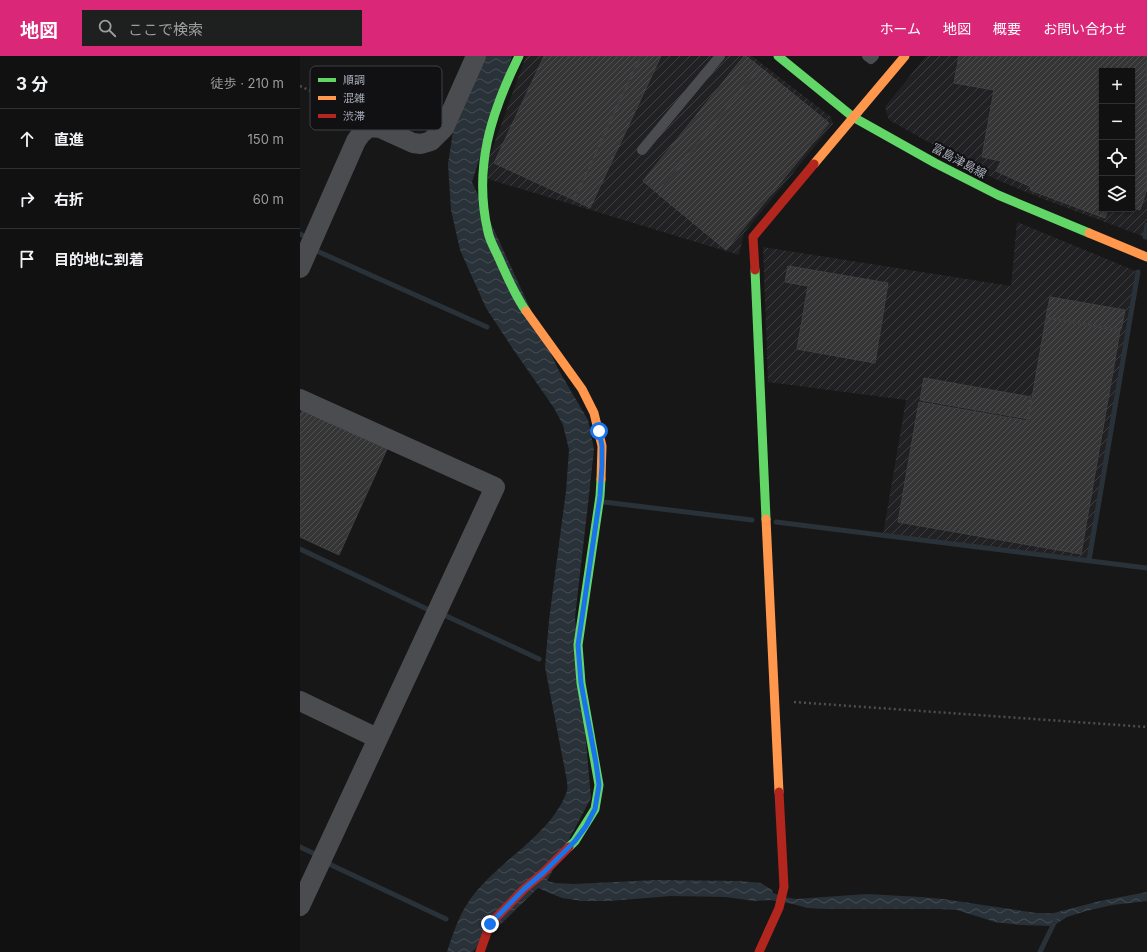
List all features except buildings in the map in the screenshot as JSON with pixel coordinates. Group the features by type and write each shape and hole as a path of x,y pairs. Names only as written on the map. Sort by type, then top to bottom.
{"street":[{"path":"384,130 413,143 421,144 431,141 444,128 476,56"},
{"path":"480,952 490,924 524,889 544,872 575,841 586,826 595,809 599,785 581,683 578,645 600,496 602,446 594,413 582,389 515,294 488,233 482,192 484,161 490,126 509,76 519,56"},
{"name":"富島津島線","path":"778,56 853,118 998,195 1147,257"},
{"path":"759,952 779,908 784,888 753,237 905,56"},
{"path":"300,268 356,141 366,130"},
{"path":"300,399 495,487 300,906"},
{"path":"300,701 377,738"}],"lane":[{"path":"642,150 720,56"},
{"path":"867,56 871,59 874,56"}],"path":[{"path":"300,86 310,91"},
{"path":"776,700 1147,727"}],"shaded area":[{"path":"526,56 752,56 831,117 833,124 744,233 739,255 488,179 488,161"},
{"path":"926,56 1147,56 1147,225 1145,237 1038,197 993,178 889,120 885,107"},
{"path":"1017,222 1138,272 1089,560 883,535 906,400 768,382 763,247 1011,286"}],"water":[{"path":"485,56 512,56 472,182 558,369 588,420 594,449 575,617 591,798 547,881 574,884 656,880 740,881 761,883 772,890 773,893 796,899 867,894 920,897 1036,913 1054,913 1100,901 1147,892 1147,901 1112,905 1086,911 1067,917 1053,926 1021,925 995,922 957,910 807,908 770,900 754,901 726,897 671,896 609,901 582,901 562,898 538,888 472,952 447,952 457,924 469,901 493,874 529,842 552,818 567,791 566,778 545,667 549,620 566,491 569,450 563,425 554,408 486,308 460,250 451,210 448,164 453,131"}],"waterway":[{"path":"1145,237 1147,225"},
{"path":"319,252 487,327"},
{"path":"1089,560 1138,272"},
{"path":"604,502 752,520"},
{"path":"776,522 1147,568"},
{"path":"300,549 427,609"},
{"path":"442,614 539,659"},
{"path":"300,847 315,854"},
{"path":"327,863 446,919"},
{"path":"1040,952 1055,921"}],"traffic: fast":[{"path":"519,56 500,99 487,141 483,186 484,208 489,236 512,288 526,311"},
{"path":"778,56 853,117 935,163 998,195 1089,233"},
{"path":"755,270 766,519"},
{"path":"569,847 575,841 595,809 599,785 581,683 578,645 600,496 601,479"}],"traffic: slow":[{"path":"814,164 905,56"},
{"path":"1089,233 1147,257"},
{"path":"526,311 582,389 594,413 602,446 601,479"},
{"path":"766,519 779,792"}],"traffic: jam":[{"path":"755,270 753,237 814,164"},
{"path":"759,952 779,908 784,887 779,792"},
{"path":"480,952 490,924 524,889 544,872 569,847"}],"route":[{"path":"490,924 524,889 544,872 575,841 586,826 595,809 599,785 581,683 578,645 600,496 602,446 599,431"}]}
